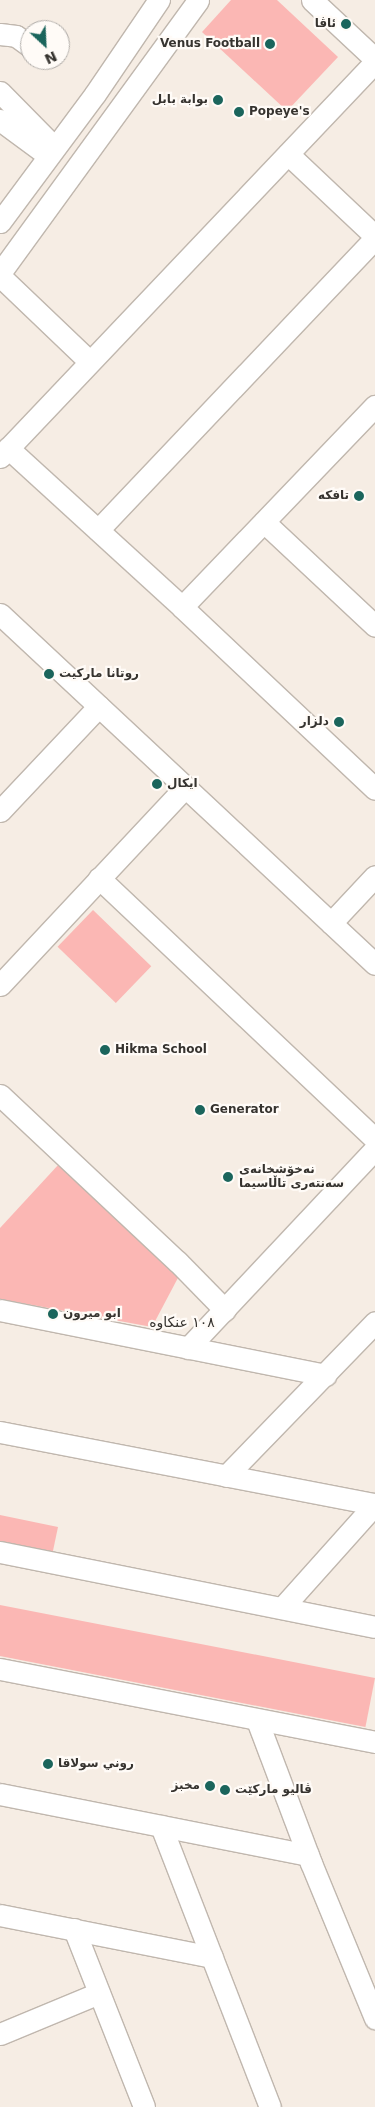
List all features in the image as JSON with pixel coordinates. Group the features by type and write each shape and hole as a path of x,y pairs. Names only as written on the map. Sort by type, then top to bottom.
{"street":[{"path":"0,222 108,74 159,0"},
{"path":"90,362 0,275 198,0"},
{"path":"312,0 375,60 4,453 98,530 375,790"},
{"path":"0,34 16,36 20,39"},
{"path":"108,74 133,92"},
{"path":"0,92 51,151"},
{"path":"0,120 51,151"},
{"path":"98,530 375,237 288,154"},
{"path":"182,607 375,406"},
{"path":"264,522 372,617"},
{"path":"4,627 99,706 375,964"},
{"path":"0,811 99,706"},
{"path":"0,985 185,787"},
{"path":"331,923 375,876"},
{"path":"99,878 375,1139"},
{"path":"0,1095 178,1262 225,1310"},
{"path":"188,1348 375,1149"},
{"path":"0,1310 326,1375"},
{"path":"226,1476 326,1375 375,1322"},
{"path":"0,1432 375,1504"},
{"path":"282,1608 375,1504"},
{"path":"0,1552 375,1627"},
{"path":"0,1670 375,1742"},
{"path":"257,1720 308,1855 375,2018"},
{"path":"0,1794 308,1855"},
{"path":"161,1826 270,2107"},
{"path":"0,1915 212,1957"},
{"path":"74,1929 144,2107"},
{"path":"0,2034 99,1993"}],"shaded area":[{"name":"Venus Football","path":"231,0 277,0 338,57 287,111 202,32"},
{"path":"93,910 151,966 116,1003 58,947"},
{"path":"59,1164 180,1274 152,1327 0,1299 0,1228"},
{"path":"0,1515 58,1527 50,1565 0,1555"},
{"path":"0,1605 375,1678 365,1727 0,1656"}],"place":[{"name":"ئاڤا","path":"346,24"},
{"name":"Venus Football","path":"270,44"},
{"name":"بوابة بابل","path":"218,100"},
{"name":"Popeye's","path":"239,112"},
{"name":"تافكه","path":"359,496"},
{"name":"روتانا ماركيت","path":"49,674"},
{"name":"دلزار","path":"339,722"},
{"name":"ايكال","path":"157,784"},
{"name":"Hikma School","path":"105,1050"},
{"name":"Generator","path":"200,1110"},
{"name":"نەخۆشخانەی سەنتەری تاڵاسیما","path":"228,1177"},
{"name":"ابو ميرون","path":"53,1314"},
{"name":"روني سولاقا","path":"48,1764"},
{"name":"مخبز","path":"210,1786"},
{"name":"ڤالیو مارکێت","path":"225,1790"}],"district":[{"name":"١٠٨ عنکاوە","path":"182,1322"}]}
